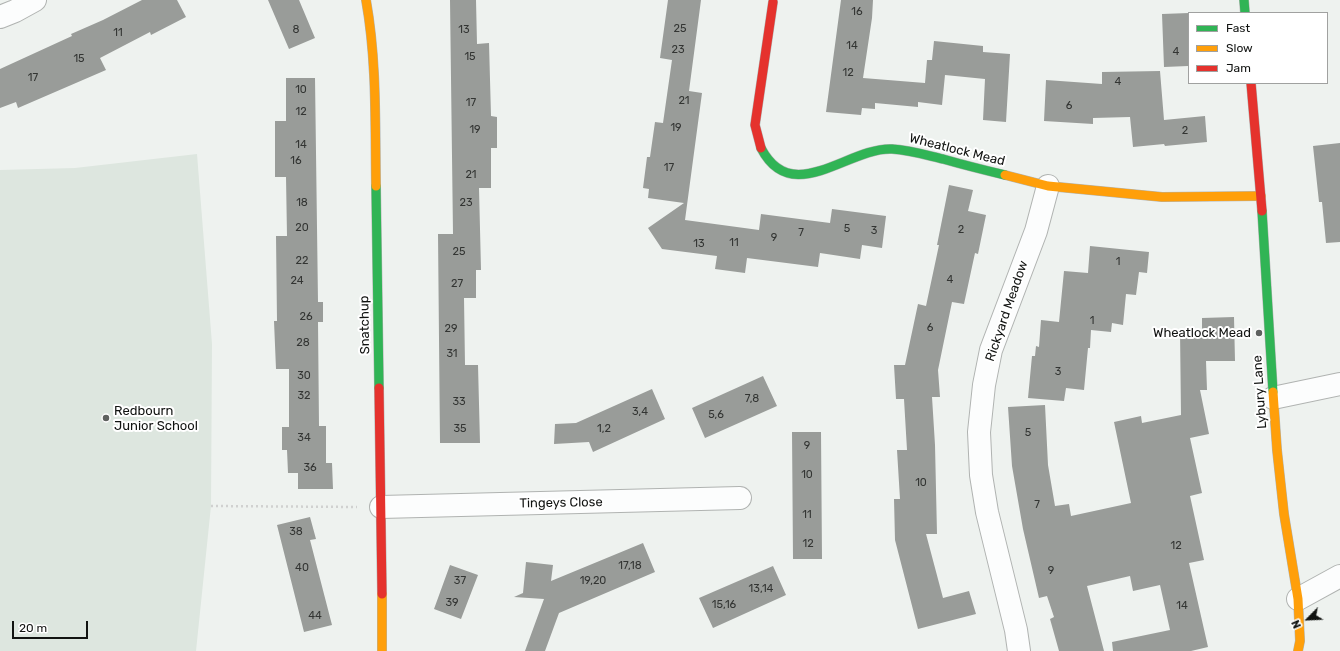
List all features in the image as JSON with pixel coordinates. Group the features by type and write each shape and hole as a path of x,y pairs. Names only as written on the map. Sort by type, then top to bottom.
{"street":[{"path":"0,17 35,0"},
{"name":"Snatchup","path":"366,0 371,28 374,61 382,651"},
{"path":"1244,0 1245,12"},
{"name":"Wheatlock Mead","path":"773,2 755,125 757,142 763,154 773,165 783,172 798,175 826,170 862,155 892,149 914,152 1048,186 1162,197 1261,196"},
{"name":"Lybury Lane","path":"1251,84 1261,196 1273,398 1284,514 1298,599 1300,641 1298,651"},
{"name":"Rickyard Meadow","path":"1018,651 1016,630 987,512 981,476 979,432 984,385 991,350 1036,231 1048,186"},
{"path":"1273,398 1340,384"},
{"name":"Tingeys Close","path":"381,507 740,498"},
{"path":"1298,599 1340,576"}],"path":[{"path":"211,506 381,507"}],"shaded area":[{"name":"Redbourn Junior School","path":"197,154 212,344 211,506 196,651 0,651 0,170 75,168"}],"building":[{"path":"142,0 177,0 186,17 151,35 150,32 100,58 106,70 18,108 16,102 0,108 0,69 72,36 71,34"},
{"path":"268,0 299,0 315,38 289,49"},
{"path":"450,0 476,0 477,44 489,43 491,116 497,117 497,148 491,148 491,188 479,188 481,270 476,270 476,298 464,298 465,365 478,365 480,443 440,443 438,234 453,234"},
{"path":"668,0 701,0 689,91 702,93 685,220 759,230 761,214 830,223 832,209 886,216 882,248 862,245 860,259 820,253 818,267 747,258 745,273 715,269 717,256 662,249 648,228 684,203 648,198 649,189 643,188 647,157 650,157 655,122 663,123 672,60 660,58"},
{"path":"841,0 873,0 872,18 863,78 925,83 927,60 932,60 934,41 983,46 983,52 1010,54 1006,122 983,120 985,79 945,75 942,105 918,102 918,107 875,103 875,109 862,108 861,115 826,112"},
{"path":"1188,13 1188,66 1164,67 1162,14"},
{"path":"1160,71 1164,120 1205,116 1207,142 1133,147 1130,117 1093,118 1093,124 1044,121 1046,80 1102,84 1102,72"},
{"path":"286,78 315,78 318,302 323,302 323,322 318,322 319,426 326,426 326,463 332,463 333,489 298,489 298,473 288,473 287,450 282,450 282,427 289,427 289,369 276,369 274,321 277,321 276,236 287,236 286,177 275,177 275,121 286,121"},
{"path":"1340,143 1340,242 1326,243 1322,202 1319,202 1313,146"},
{"path":"949,185 973,190 968,211 986,215 978,254 975,253 964,304 952,302 938,370 940,397 932,397 935,445 937,534 926,534 943,598 969,591 976,614 918,629 895,540 894,499 900,499 897,450 907,450 904,399 896,399 894,365 905,365 918,304 926,306 939,245 937,245"},
{"path":"1090,246 1149,252 1147,273 1139,272 1136,295 1126,294 1123,325 1112,323 1111,332 1091,330 1084,390 1066,388 1064,401 1028,398 1032,356 1035,356 1036,346 1039,347 1041,320 1059,322 1064,271 1088,273"},
{"path":"1234,317 1235,361 1206,361 1207,390 1200,390 1209,434 1190,438 1202,493 1190,496 1204,560 1189,563 1208,647 1191,651 1113,651 1112,642 1170,630 1160,585 1133,591 1130,576 1087,586 1104,651 1059,651 1050,619 1054,617 1047,596 1039,598 1023,529 1012,466 1008,407 1045,405 1048,465 1055,506 1069,504 1071,516 1131,503 1114,422 1141,416 1142,423 1181,415 1180,330 1202,330 1202,318"},
{"path":"763,376 777,406 705,438 692,408"},
{"path":"652,389 665,419 593,452 589,442 554,444 555,424 576,423"},
{"path":"792,432 821,432 822,559 793,559"},
{"path":"310,517 316,539 310,540 332,625 304,632 277,525"},
{"path":"643,543 655,572 559,613 545,651 525,651 544,599 514,597 523,593 526,562 553,565 551,581"},
{"path":"450,565 478,575 461,619 434,609"},
{"path":"773,566 786,595 713,628 699,598"}],"traffic: fast":[{"path":"1244,0 1245,12"},
{"path":"761,148 774,165 788,173 804,174 822,170 857,156 875,151 892,149 905,150 1005,175"},
{"path":"376,186 379,388"},
{"path":"1262,211 1273,392"}],"traffic: slow":[{"path":"366,0 370,23 374,69 376,186"},
{"path":"1005,175 1048,186 1162,197 1261,196"},
{"path":"1273,392 1277,450 1284,514 1298,599 1300,641 1298,651"},
{"path":"382,594 382,651"}],"traffic: jam":[{"path":"761,148 755,125 773,2"},
{"path":"1251,84 1262,211"},
{"path":"379,388 382,594"}],"place":[{"name":"Wheatlock Mead","path":"1259,333"},
{"name":"Redbourn Junior School","path":"106,418"}]}
